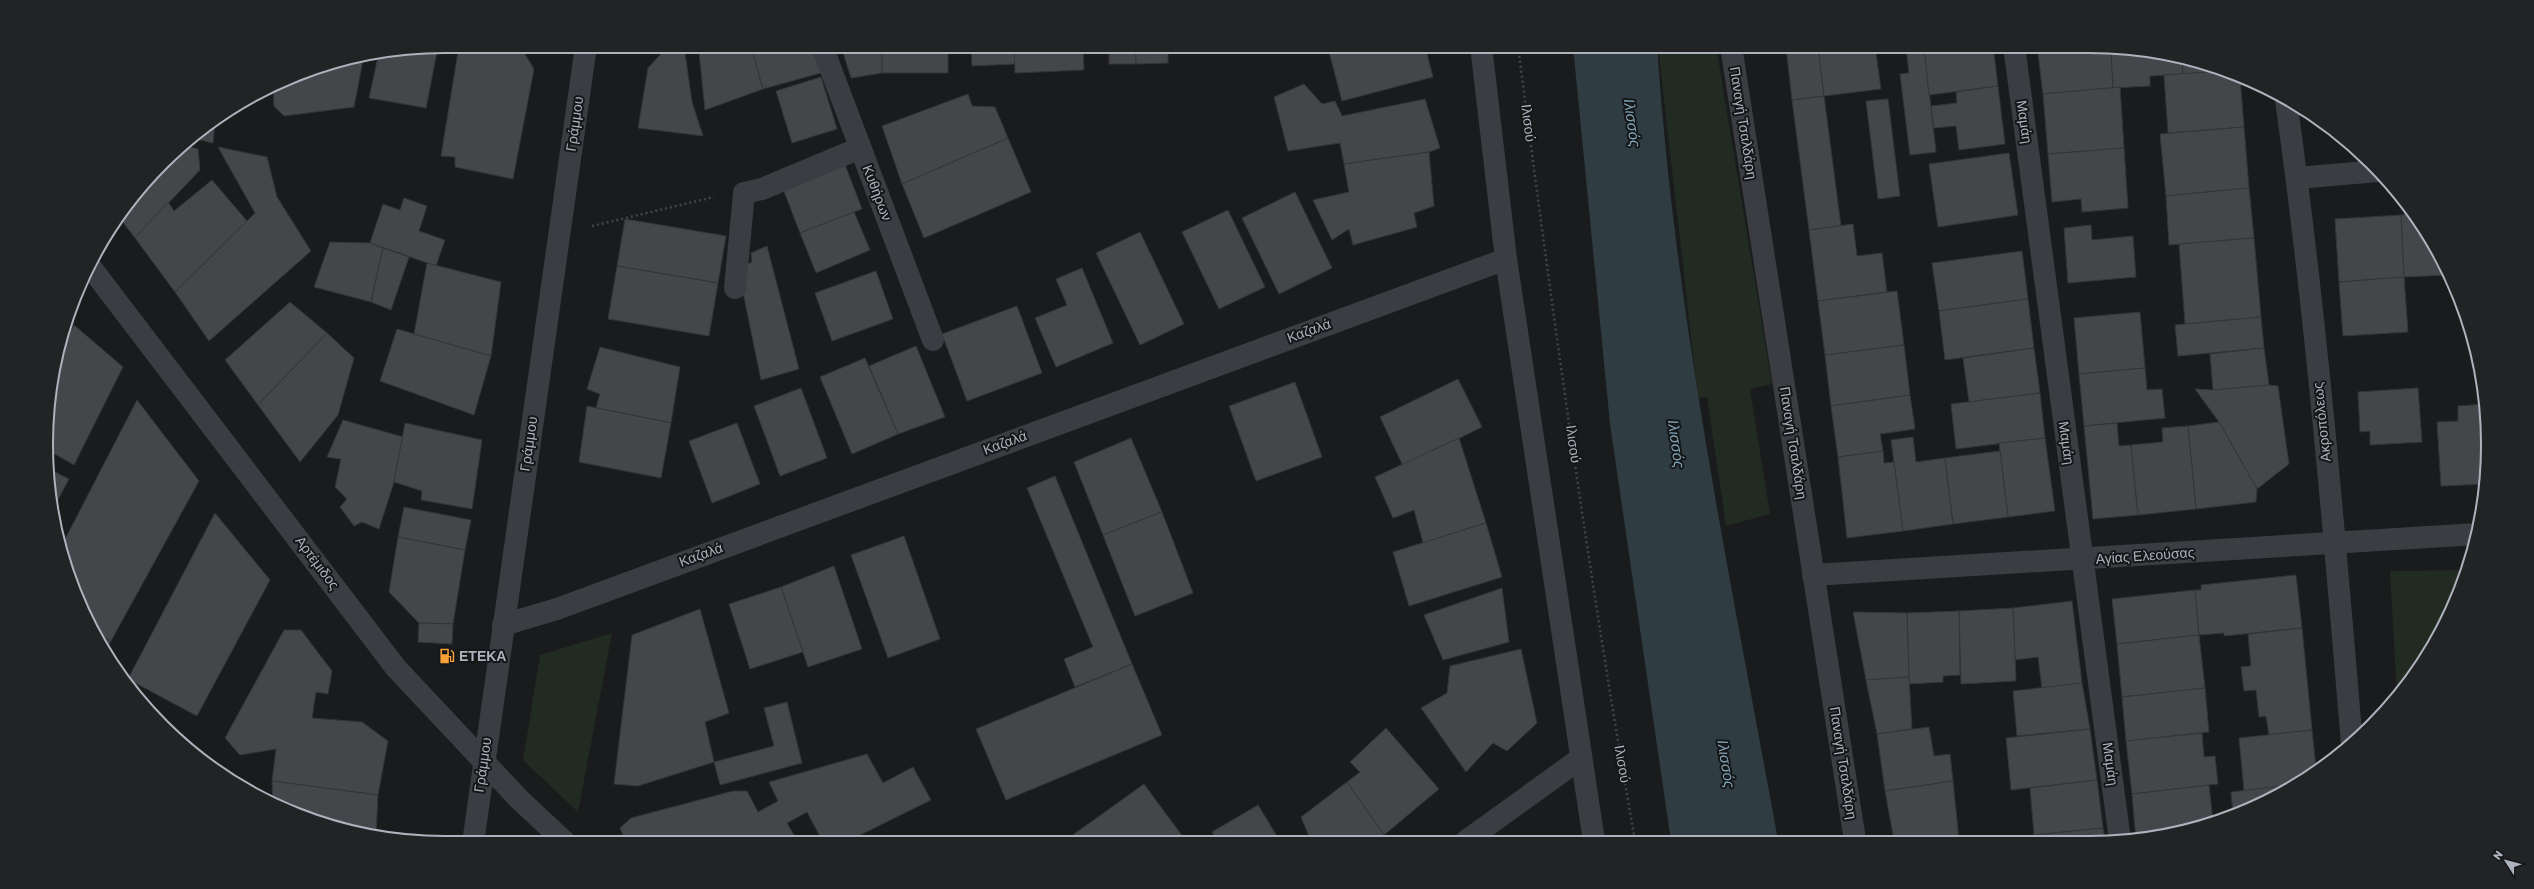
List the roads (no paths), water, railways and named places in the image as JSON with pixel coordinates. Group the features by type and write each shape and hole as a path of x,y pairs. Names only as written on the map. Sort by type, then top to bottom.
{"street":[{"name":"Γράμμου","path":"474,836 585,53"},
{"name":"Κυθήρων","path":"825,53 933,340"},
{"path":"1482,53 1506,259 1593,836"},
{"name":"Παναγή Τσαλδάρη","path":"1732,53 1854,836"},
{"name":"Μαμάη","path":"2015,53 2119,835"},
{"name":"Ακροπόλεως","path":"2287,106 2297,178 2335,543 2351,736"},
{"path":"736,288 744,193 762,189 860,148"},
{"path":"2297,178 2371,173"},
{"name":"Καζαλά","path":"503,625 557,609 1506,259"},
{"name":"Αρτέμιδος","path":"93,271 396,668 484,763 559,836"},
{"name":"Αγίας Ελεούσας","path":"1813,575 2082,560 2470,534"},
{"path":"1473,836 1581,758"}],"water":[{"name":"Ιλισσός","path":"1574,53 1658,53 1665,146 1677,246 1706,445 1777,836 1670,836 1610,424"}],"place":[{"name":"ΕΤΕΚΑ","path":"447,656"}]}
